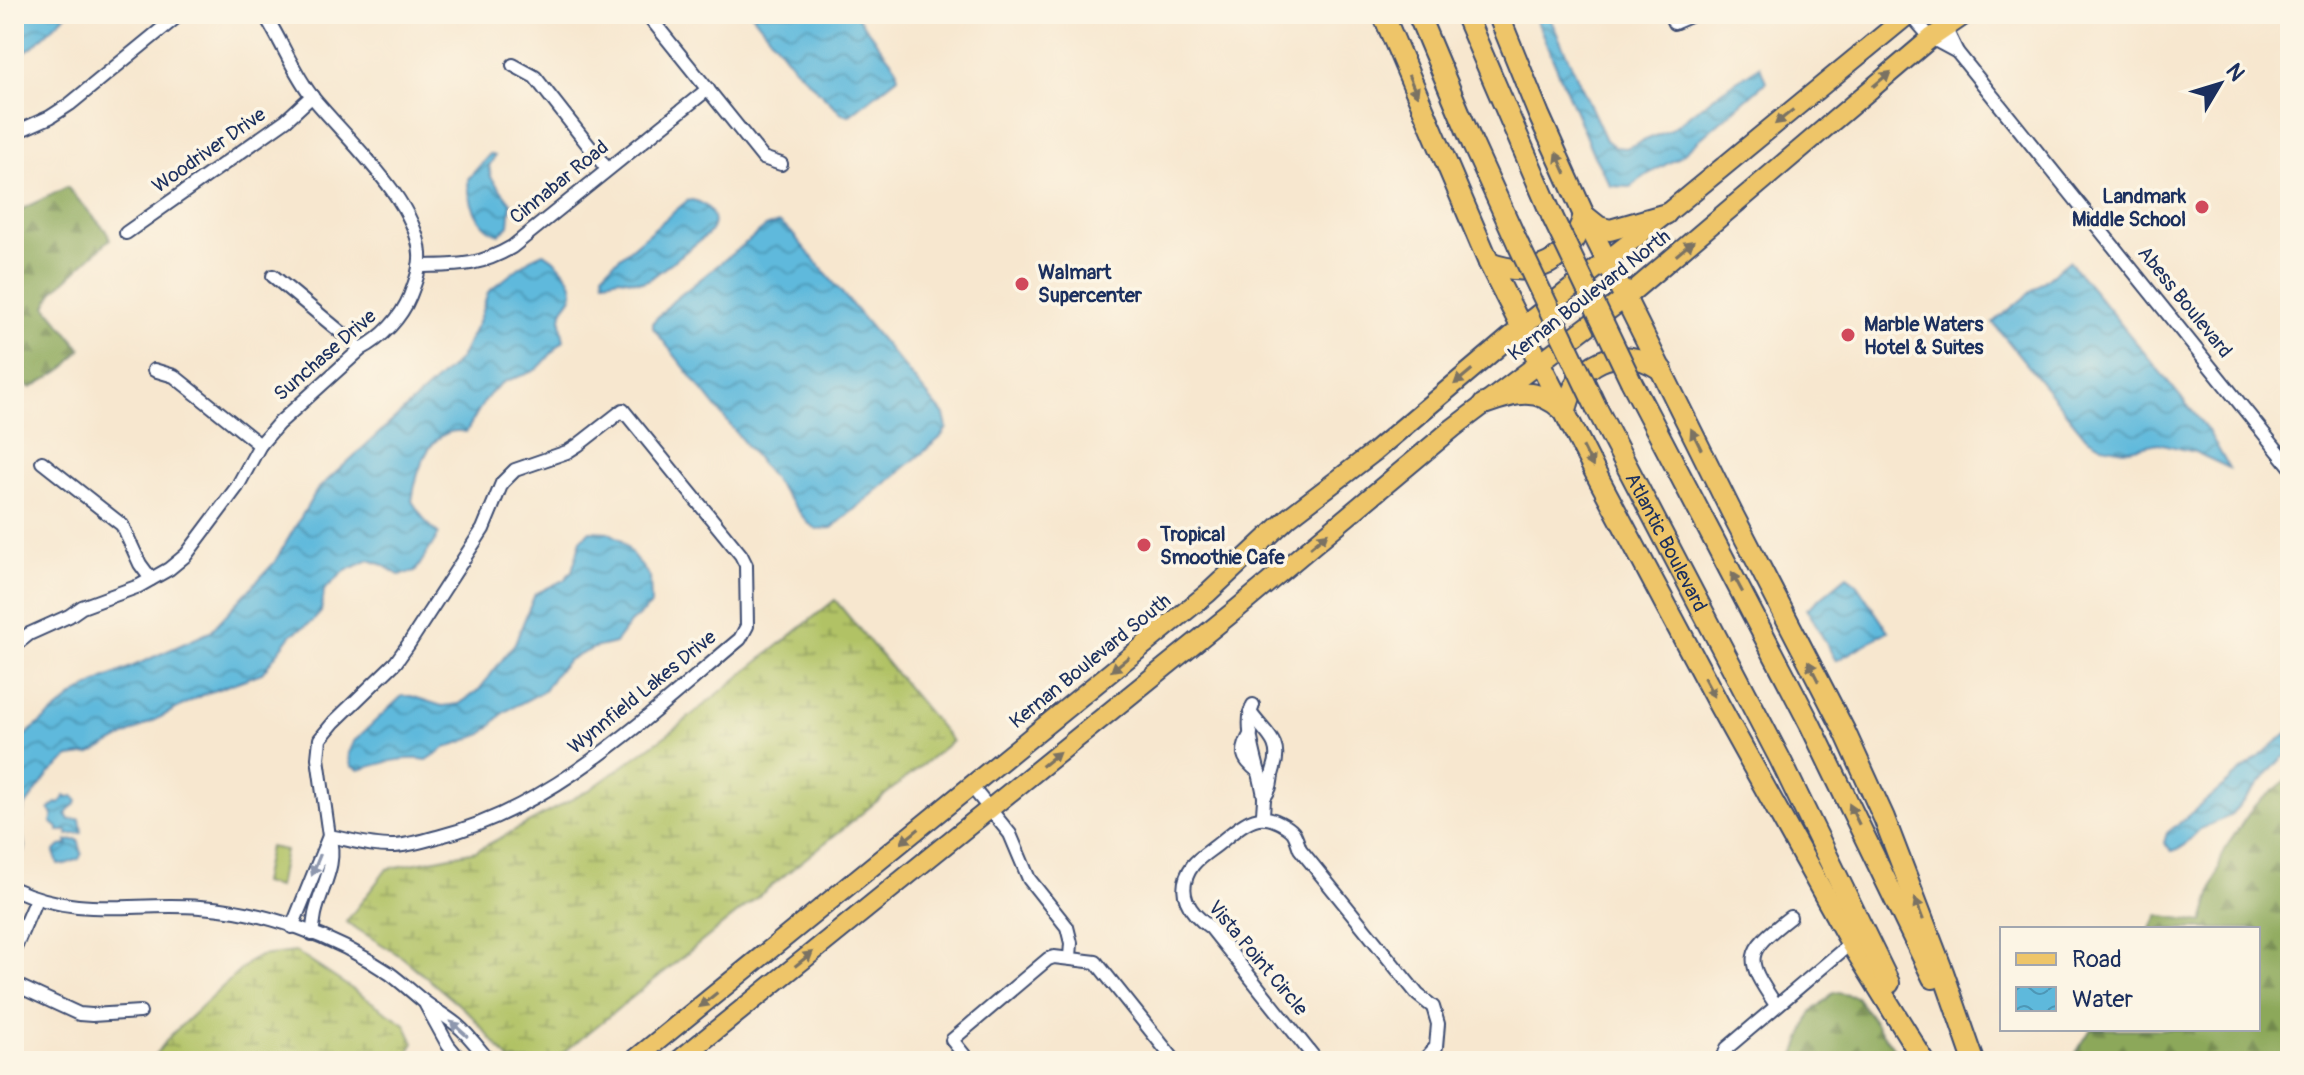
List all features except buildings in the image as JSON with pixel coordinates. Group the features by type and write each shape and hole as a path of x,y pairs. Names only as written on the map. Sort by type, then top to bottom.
{"highway":[{"path":"1383,14 1489,263 1654,585 1851,943 1924,1061"},
{"name":"Atlantic Boulevard","path":"1418,14 1473,145 1597,409 1767,734 1930,1061"},
{"path":"1465,14 1552,216 1631,381 1803,711 1974,1061"},
{"path":"1498,14 1584,215 1844,730 1884,818 1974,1061"},
{"path":"1584,215 1599,227 1610,230 1666,214"},
{"path":"1489,263 1504,269 1519,270 1549,264 1572,244 1584,215"},
{"path":"1566,412 1576,382 1601,361 1633,357 1648,361 1662,370"},
{"path":"1484,404 1521,394 1536,394 1552,400 1566,412"}],"main road":[{"name":"Kernan Boulevard North","path":"1606,259 1666,214 1910,14"},
{"name":"Kernan Boulevard North","path":"990,808 1238,608 1453,428 1625,298 1937,26 1966,14"},
{"name":"Kernan Boulevard South","path":"633,1061 1208,593 1289,517 1374,452 1606,259"},
{"path":"678,1061 990,808"}],"street":[{"path":"14,133 70,104 180,14"},
{"name":"Sunchase Drive","path":"14,646 29,634 82,607 139,586 169,569 195,544 237,487 260,445 278,424 400,315 416,279 420,256 415,228 399,200 312,96 264,14"},
{"path":"647,14 763,158 781,164"},
{"path":"1670,14 1674,23 1695,14"},
{"name":"Abess Boulevard","path":"1910,14 1937,26 2290,466"},
{"path":"513,65 535,77 607,169"},
{"name":"Cinnabar Road","path":"419,266 471,265 496,257 708,89"},
{"name":"Woodriver Drive","path":"126,233 286,120 312,96"},
{"path":"273,276 361,349"},
{"path":"154,370 174,376 260,445"},
{"name":"Wynnfield Lakes Drive","path":"623,410 741,555 746,565 747,626 740,639 590,763 482,824 394,846 329,836 318,758 320,739 396,662 483,529 502,483 515,470 567,452 623,410"},
{"path":"42,462 122,525 140,564 151,579"},
{"path":"1264,798 1271,788 1278,758 1276,745 1252,708 1251,733 1264,798 1263,817 1275,820 1292,832 1300,849 1418,995 1433,1007 1438,1024 1436,1047 1423,1061"},
{"path":"971,786 1010,834 1029,879 1067,927 1070,957"},
{"name":"Vista Point Circle","path":"1263,817 1245,824 1193,864 1184,894 1188,907 1211,928 1317,1061"},
{"path":"292,927 329,836"},
{"path":"312,934 315,913 332,863 333,848 329,836"},
{"path":"14,889 36,899 76,906 105,909 203,907 261,915 348,949 389,973 458,1025 489,1061"},
{"path":"14,950 36,899"},
{"path":"1776,1005 1757,977 1752,960 1756,947 1790,917"},
{"path":"1722,1061 1727,1048 1851,943"},
{"path":"969,1061 952,1040 1054,957 1096,962 1175,1061"},
{"path":"14,984 79,1014 140,1012"},
{"path":"425,1002 448,1045 461,1061"}],"green space":[{"path":"67,187 110,239 53,292 46,306 81,349 65,368 31,388 14,377 14,213"},
{"path":"835,600 952,741 553,1061 510,1061 470,1014 402,957 346,922 387,869 476,851 591,789 668,734"},
{"path":"2290,777 2290,1061 2079,1061 2075,1054 2090,1031 2260,1031 2260,927 2151,927 2158,915 2203,922 2224,850 2254,806"},
{"path":"269,847 285,850 278,887 262,883"},
{"path":"296,952 405,1024 414,1043 403,1061 151,1061 170,1036 249,962 260,956"},
{"path":"1834,992 1856,997 1903,1061 1793,1061 1811,1013"}],"water":[{"path":"14,14 67,14 31,48 14,57"},
{"path":"752,14 855,14 896,67 898,77 850,115 842,114 794,67"},
{"path":"1534,14 1548,14 1606,140 1615,147 1626,148 1670,130 1760,66 1766,82 1678,158 1630,187 1611,186 1594,156"},
{"path":"490,154 495,156 489,166 491,177 511,203 509,225 500,234 480,220 468,187 468,179"},
{"path":"692,200 712,213 713,224 707,235 650,279 642,282 620,278 604,281 603,273 611,265"},
{"path":"780,223 791,232 944,415 947,428 940,438 832,528 817,529 808,523 653,328 653,322 673,301 767,226"},
{"path":"543,253 563,269 573,287 562,313 564,341 537,369 506,381 494,390 466,432 443,435 427,453 412,501 426,522 439,534 415,572 399,575 369,560 345,571 324,590 321,612 312,622 292,634 262,673 202,695 91,754 69,757 49,774 24,808 21,825 25,850 20,853 14,851 14,744 75,695 210,632 274,563 317,490 460,359 479,320 488,292 530,259"},
{"path":"2069,261 2207,429 2229,468 2195,452 2158,443 2124,450 2102,446 2086,437 1993,323"},
{"path":"590,531 608,532 620,539 650,577 651,605 630,623 615,643 594,648 568,660 544,691 504,712 483,734 445,748 427,760 401,760 359,770 351,766 348,753 355,740 402,696 442,706 459,704 478,691 515,643 535,594 564,580 572,571 581,540"},
{"path":"1847,576 1855,582 1888,631 1836,661 1807,609"},
{"path":"2290,731 2290,754 2281,759 2230,816 2200,829 2181,848 2172,851 2164,843 2167,833"},
{"path":"65,796 73,796 77,800 66,814 69,820 80,819 82,833 68,835 67,831 58,831 51,822 53,815 49,810"},
{"path":"78,840 82,853 79,859 58,864 54,852 60,846 68,845 67,841"}],"place":[{"name":"Landmark Middle School","path":"2202,207"},
{"name":"Walmart Supercenter","path":"1022,284"},
{"name":"Marble Waters Hotel & Suites","path":"1848,335"},
{"name":"Tropical Smoothie Cafe","path":"1144,545"}]}
